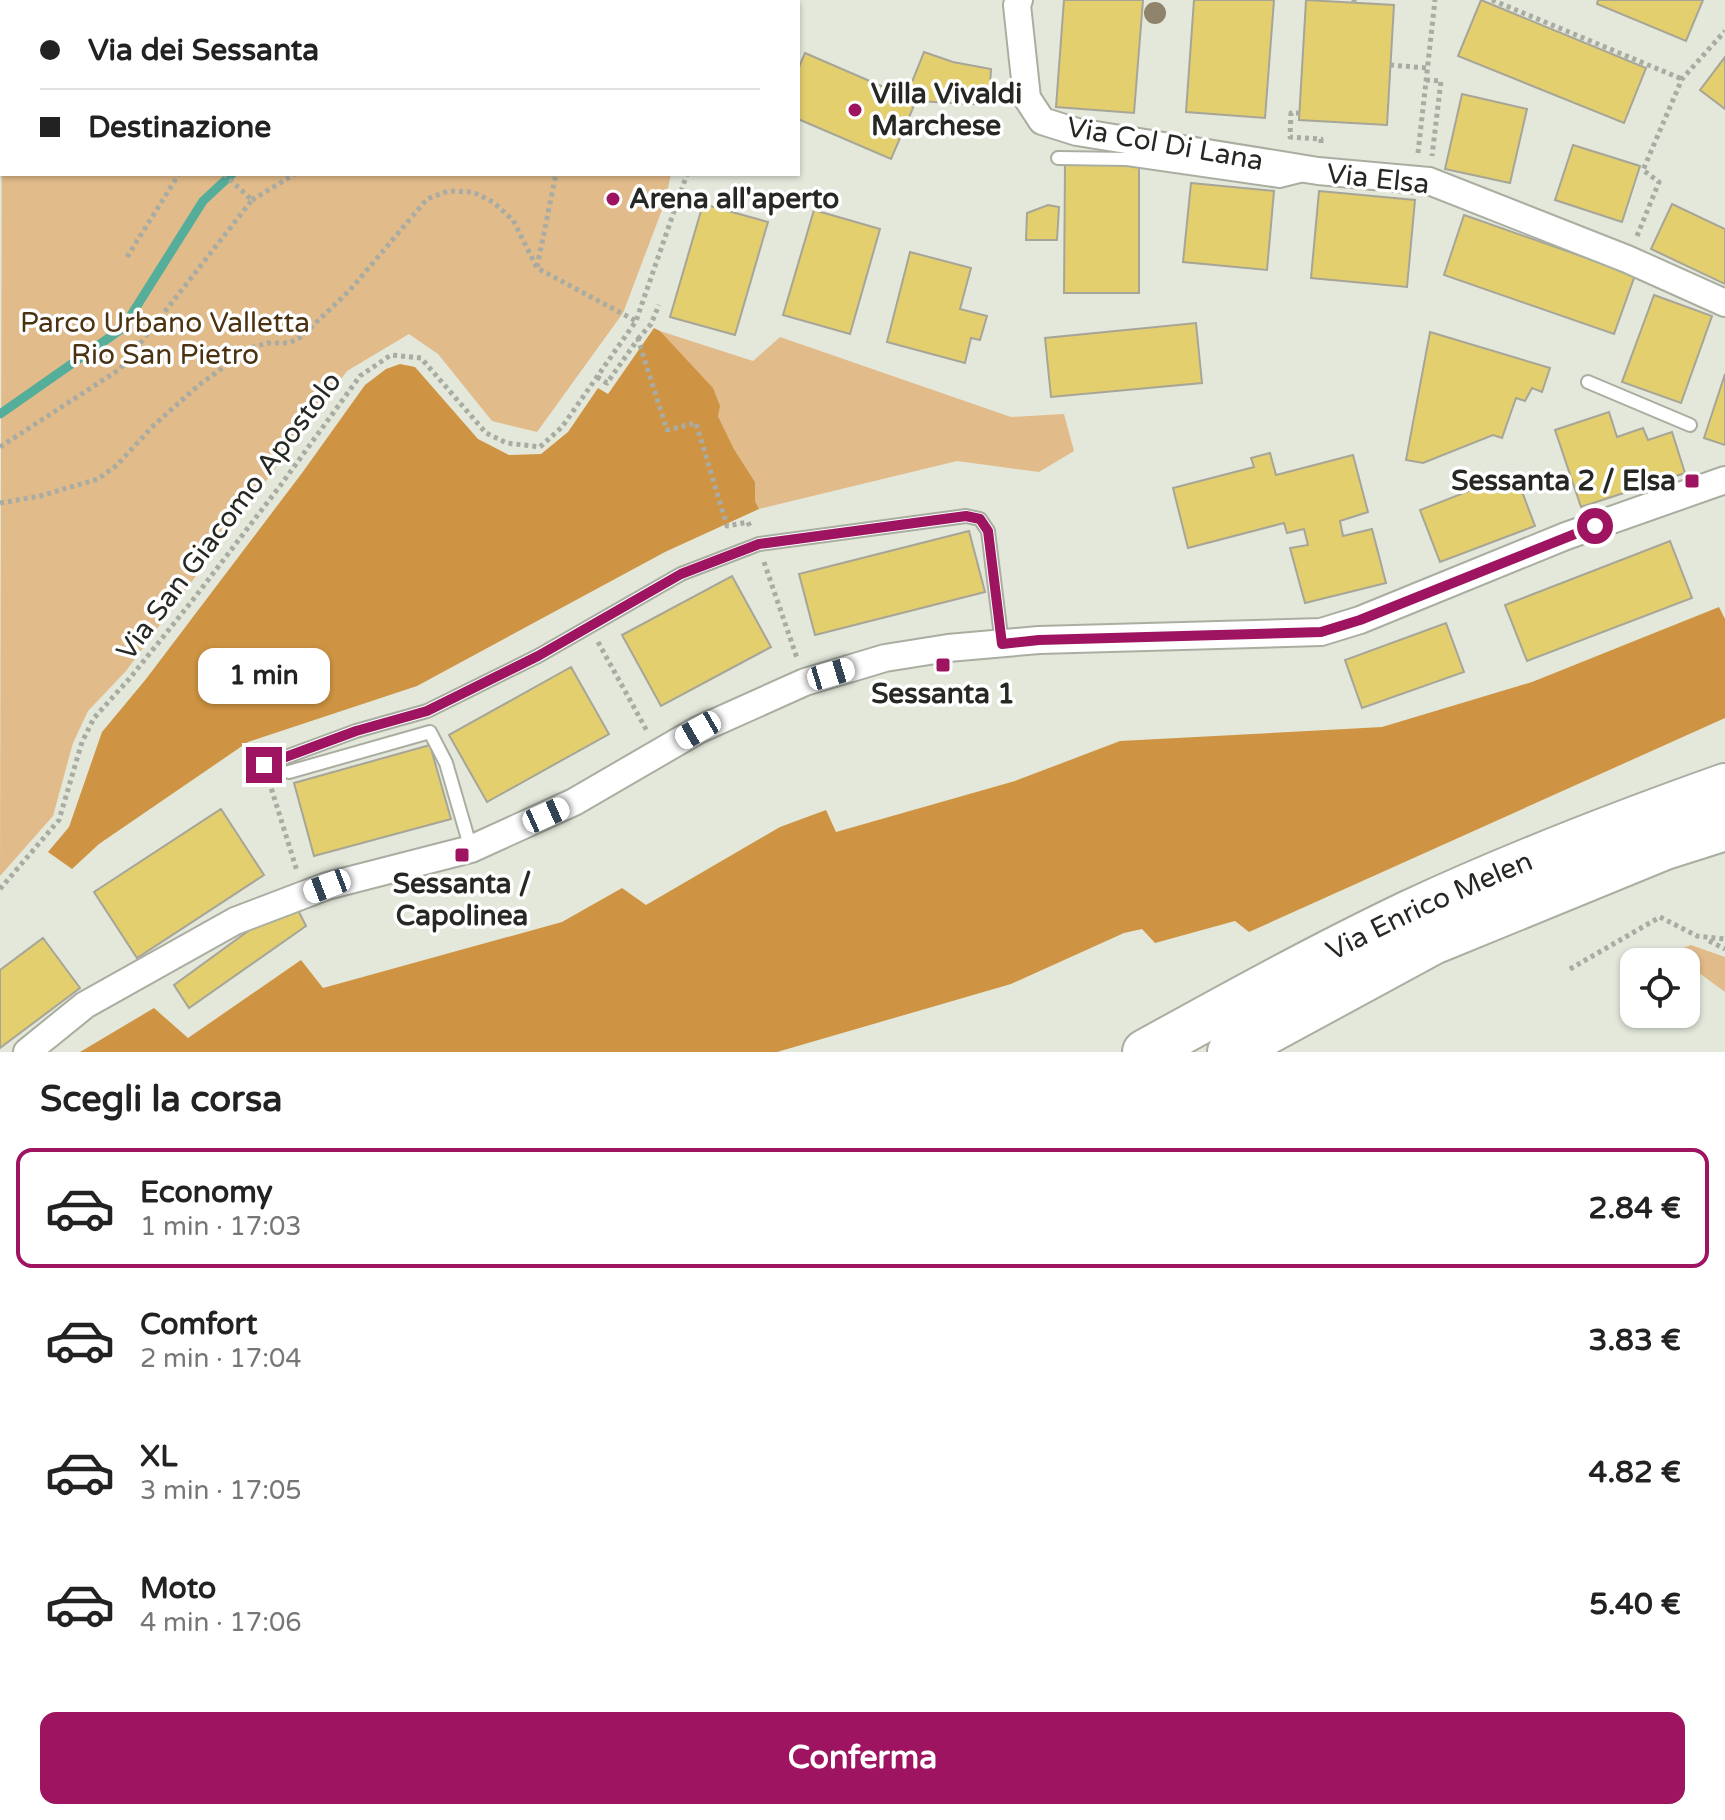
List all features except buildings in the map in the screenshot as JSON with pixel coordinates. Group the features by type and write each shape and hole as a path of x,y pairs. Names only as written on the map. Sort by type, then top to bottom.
{"highway":[{"name":"Via Enrico Melen","path":"1146,1051 1269,983 1410,913 1560,849 1725,786"},
{"name":"Via Enrico Melen","path":"1230,1052 1433,942 1650,853 1725,828"}],"street":[{"name":"Via Col Di Lana","path":"1019,0 1017,5 1027,98 1042,121 1077,132 1318,171"},
{"name":"Via Elsa","path":"1318,171 1422,180 1627,259 1725,303"},
{"path":"27,1052 85,1005 235,921 327,886 471,849 574,802 698,730 805,682 885,658 948,648 1039,640 1321,632 1360,620 1566,536 1725,480"}],"lane":[{"name":"Via Elsa","path":"1058,158 1127,159 1280,181 1318,171"},
{"path":"1588,382 1690,425"},
{"path":"264,765 356,731 427,711 538,656 681,574 759,544 966,516 980,519 988,531 1002,644"},
{"path":"289,772 430,732 446,763 471,849"}],"path":[{"path":"1422,180 1426,80 1435,0"},
{"path":"1492,0 1682,79"},
{"path":"1627,259 1659,182 1643,170 1682,79 1725,31"},
{"path":"1390,65 1427,68"},
{"path":"1422,180 1441,81 1426,80"},
{"path":"127,257 178,176"},
{"path":"226,176 252,200"},
{"path":"0,447 120,369 252,200 292,176"},
{"path":"537,268 556,176"},
{"name":"Via San Giacomo Apostolo","path":"0,889 59,820 82,742 94,718 192,601 360,376 391,355 421,358 486,433 507,443 540,447 562,427 636,321 686,176"},
{"path":"0,503 40,496 98,479 117,465 154,425 188,395 250,348 268,343 289,343 301,337 350,290 427,199 448,191 473,192 493,202 513,220 537,268 636,321"},
{"path":"597,377 607,383 651,324 659,305"},
{"path":"638,339 667,430 696,423 727,526 748,522 759,544 805,682"},
{"path":"590,627 659,753"},
{"path":"264,765 305,894"},
{"path":"1570,969 1660,917 1725,949"},
{"path":"1701,936 1725,939"}],"green space":[{"name":"Parco Urbano Valletta Rio San Pietro","path":"2,176 671,176 665,202 623,313 537,432 492,421 438,354 409,334 347,371 126,671 88,711 73,743 53,816 0,876"},
{"path":"660,331 753,361 780,337 1011,417 1064,414 1074,451 1039,472 957,461 759,509 755,501 755,482 718,416"},
{"path":"1700,948 1725,957 1725,992 1700,974"}],"shaded area":[{"path":"654,328 713,388 720,406 718,416 755,482 755,501 759,509 665,552 417,686 248,742 99,844 72,869 48,852 69,827 102,732 146,679 365,385 386,369 400,364 415,367 478,439 509,455 541,454 568,432 598,388 608,394"},
{"path":"1719,607 1725,619 1725,718 1249,932 1235,921 1155,943 1142,929 1124,933 1011,984 777,1052 80,1052 154,1008 188,1038 301,960 323,988 562,922 622,888 646,905 780,827 826,810 836,832 1015,781 1120,741 1382,727 1532,682"}],"waterway":[{"path":"0,414 123,328 203,201 230,176"}],"place":[{"name":"Villa Vivaldi Marchese","path":"855,110"},
{"name":"Arena all'aperto","path":"613,199"},
{"name":"Sessanta 2 / Elsa","path":"1692,481"},
{"name":"Sessanta 1","path":"943,665"},
{"name":"Sessanta / Capolinea","path":"462,855"}],"route":[{"path":"264,765 356,731 427,711 538,656 681,574 759,544 966,516 980,519 988,531 1002,644 1039,640 1321,632 1360,620 1595,526"}]}
